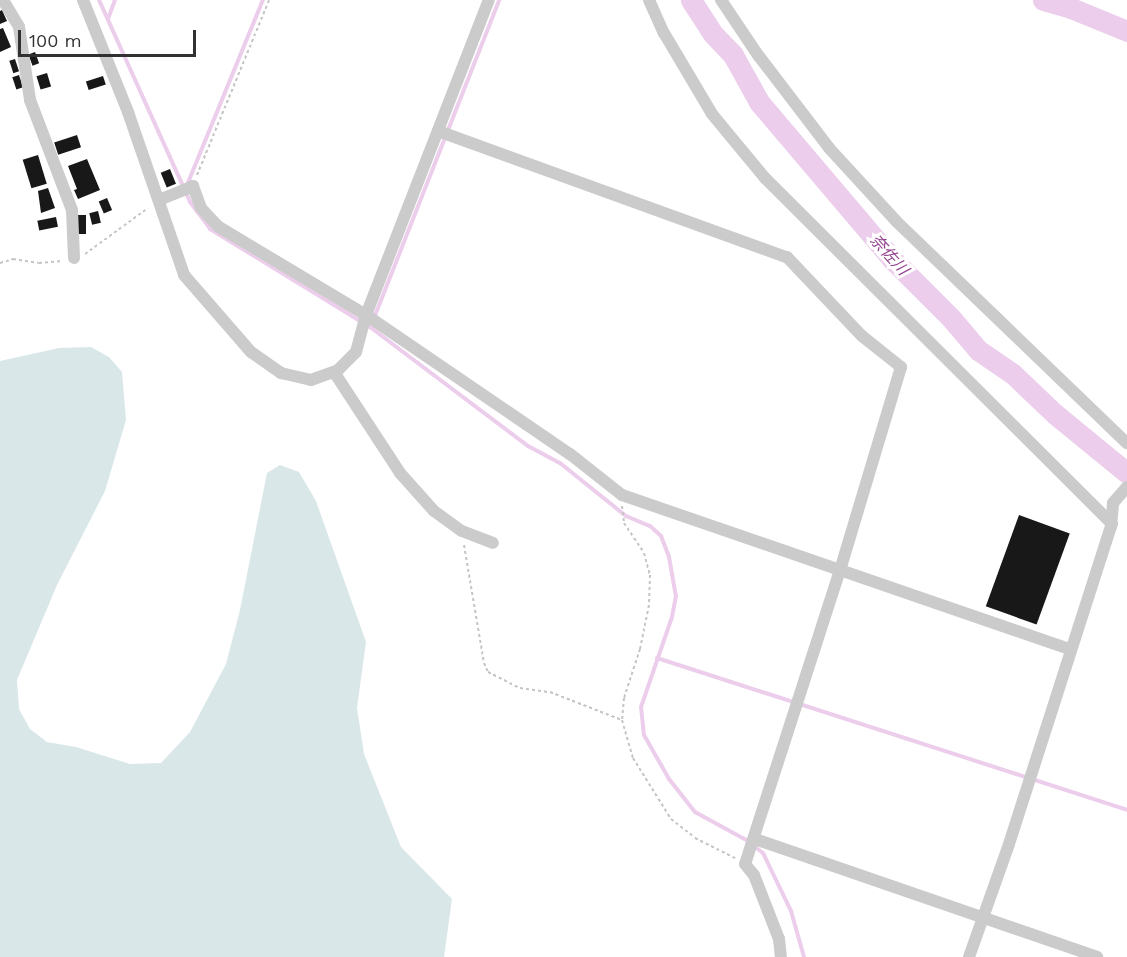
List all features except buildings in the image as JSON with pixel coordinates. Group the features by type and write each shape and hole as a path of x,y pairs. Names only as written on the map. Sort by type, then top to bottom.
{"street":[{"path":"3,0 19,27 30,100 72,210 74,258"},
{"path":"83,0 115,78 184,275 251,352 281,373 311,380 334,372 356,352 366,315 489,0"},
{"path":"649,0 664,33 712,114 765,178 1112,524"},
{"path":"721,0 801,113 843,164 897,222 1127,442"},
{"path":"438,131 787,257 846,321 901,367 840,570 755,839 745,864 754,875 779,939 781,957"},
{"path":"159,200 193,186 201,208 219,227 366,315 570,454 622,495 1071,650"},
{"path":"334,372 400,473 434,510 462,531 492,543"},
{"path":"969,957 1112,524 1113,503 1127,487"},
{"path":"755,839 1097,957"}],"path":[{"path":"193,186 269,0"},
{"path":"0,263 13,259 39,263 74,258 85,254 159,200"},
{"path":"622,495 624,523 644,553 650,575 649,605 640,649 624,698 622,720 633,758 671,819 695,838 745,864"},
{"path":"462,531 484,663 488,672 520,688 550,692 622,720"}],"shaded area":[{"path":"91,347 109,357 122,372 126,420 105,491 57,585 17,680 19,709 30,729 47,742 76,747 130,764 161,763 190,732 226,664 240,610 267,473 280,465 299,472 316,501 366,642 357,708 364,754 401,847 452,899 444,957 0,957 0,361 59,348"}],"waterway":[{"path":"99,0 190,202 210,229 370,327 528,446 560,463 626,516 650,526 661,536 669,557 676,596 672,617 641,707 644,735 669,779 695,812 748,841 763,853 791,911 804,957"},
{"path":"108,19 115,0"},
{"path":"187,185 263,0"},
{"path":"374,318 499,0"},
{"name":"奈佐川","path":"691,0 713,34 733,55 759,102 892,259 951,318 978,350 1013,374 1055,414 1127,473"},
{"path":"1043,0 1071,8 1127,31"},
{"path":"657,658 1127,810"}]}
